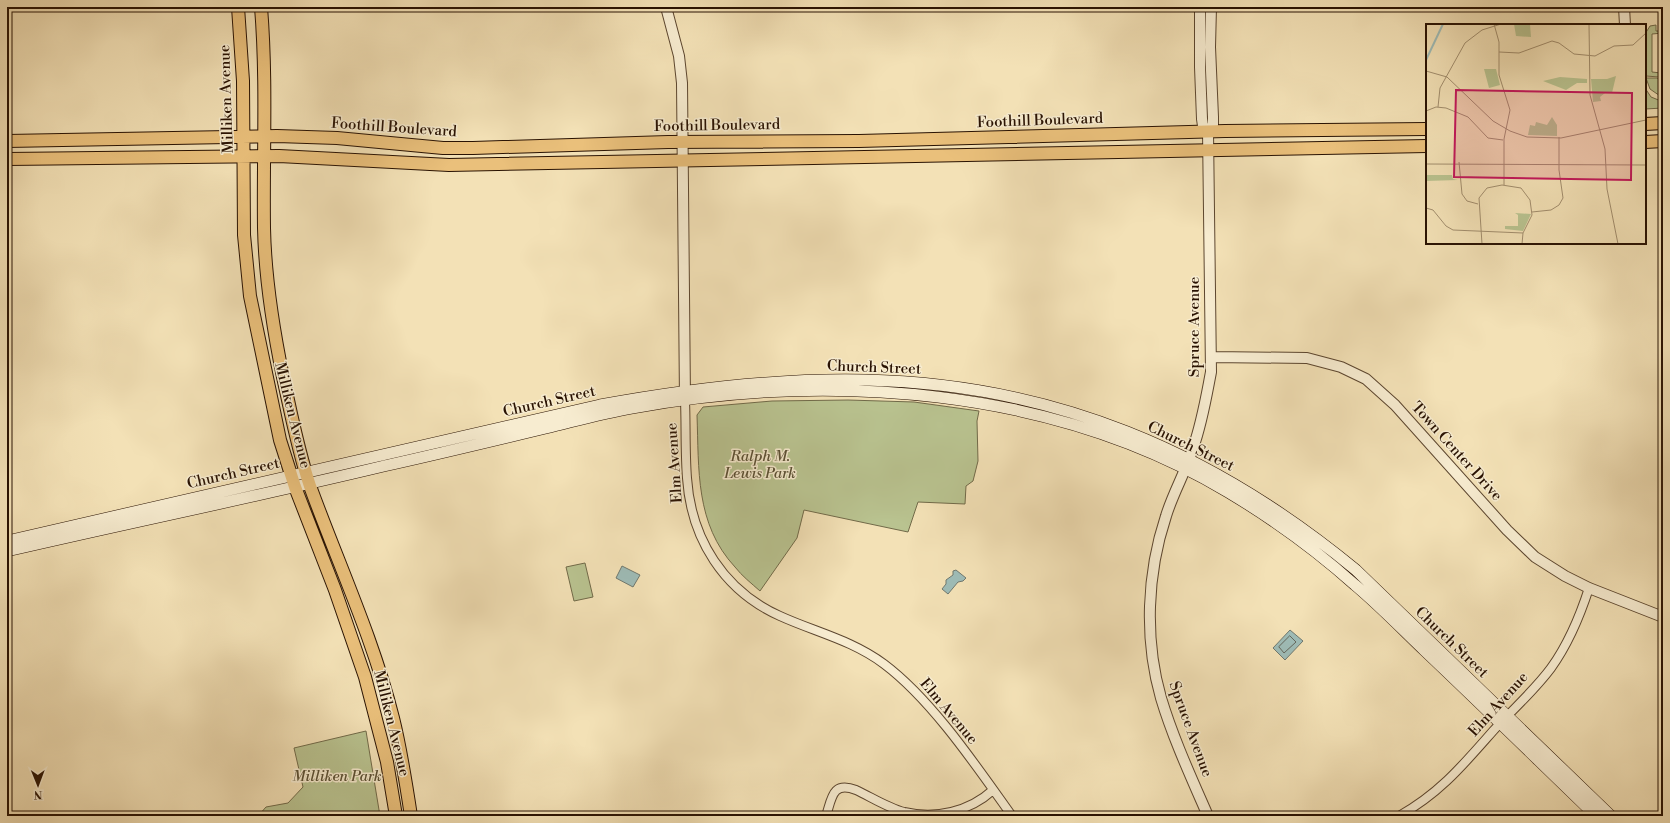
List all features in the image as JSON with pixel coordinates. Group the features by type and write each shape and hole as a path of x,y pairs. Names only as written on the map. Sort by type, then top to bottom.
{"main road":[{"name":"Milliken Avenue","path":"238,7 243,81 244,235 250,296 280,440 365,677 387,762 396,816"},
{"name":"Milliken Avenue","path":"261,7 266,136 264,156 264,229 266,263 274,326 283,374 309,484 363,622 393,717 404,769 411,816"},
{"path":"1646,124 1663,123"},
{"name":"Foothill Boulevard","path":"7,141 266,136 337,138 443,148 682,142 860,141 1208,132 1426,129"},
{"path":"1646,142 1663,141"},
{"path":"7,159 264,156 324,157 432,165 682,162 958,154 1208,151 1426,146"},
{"name":"Church Street","path":"7,551 294,481 306,471 600,405 685,395 854,391 989,398 1075,425 1187,464 1299,538 1356,585 1611,816"},
{"name":"Church Street","path":"7,541 294,481 309,484 685,395"},
{"name":"Church Street","path":"1504,720 1596,816"}],"street":[{"name":"Elm Avenue","path":"666,7 679,56 682,83 687,479 690,505 697,528 712,560 733,584 764,608 780,616 832,635 860,648 885,664 920,695 994,790 1012,816"},
{"name":"Spruce Avenue","path":"1200,7 1202,119 1203,126 1208,132"},
{"name":"Spruce Avenue","path":"1208,816 1163,704 1152,648 1150,600 1157,548 1166,515 1187,464 1206,407 1212,357 1208,151 1208,132 1213,124 1210,47 1211,7"},
{"path":"1624,7 1625,24"},
{"name":"Town Center Drive","path":"1212,357 1307,358 1341,367 1366,379 1395,405 1521,545 1550,568 1589,588 1663,617"},
{"name":"Elm Avenue","path":"1399,816 1433,795 1464,765 1551,668 1579,618 1589,588"},
{"path":"826,816 834,791 840,788 852,789 903,814 944,814 975,804 994,790"}],"green space":[{"path":"1656,25 1656,31 1663,31 1663,33 1652,34 1652,72 1661,73 1659,77 1646,76 1646,32 1650,26"},
{"path":"1646,78 1657,78 1663,81 1663,98 1650,89"},
{"path":"1646,90 1651,97 1661,101 1663,108 1646,109"},
{"name":"Ralph M. Lewis Park","path":"848,400 914,402 979,411 977,421 978,461 973,481 966,486 965,504 918,502 908,532 804,510 797,538 760,591 735,567 722,550 712,533 706,514 699,475 697,415 703,407 772,401"},
{"path":"585,563 593,597 574,601 566,567"},
{"name":"Milliken Park","path":"366,731 380,816 258,816 266,807 288,803 303,787 294,748"}],"water":[{"path":"622,566 640,575 633,587 616,578"},
{"path":"956,570 966,578 963,581 958,582 948,594 942,589 946,584 946,580 953,575 953,571"},
{"path":"1290,630 1303,641 1285,660 1273,648"}]}
